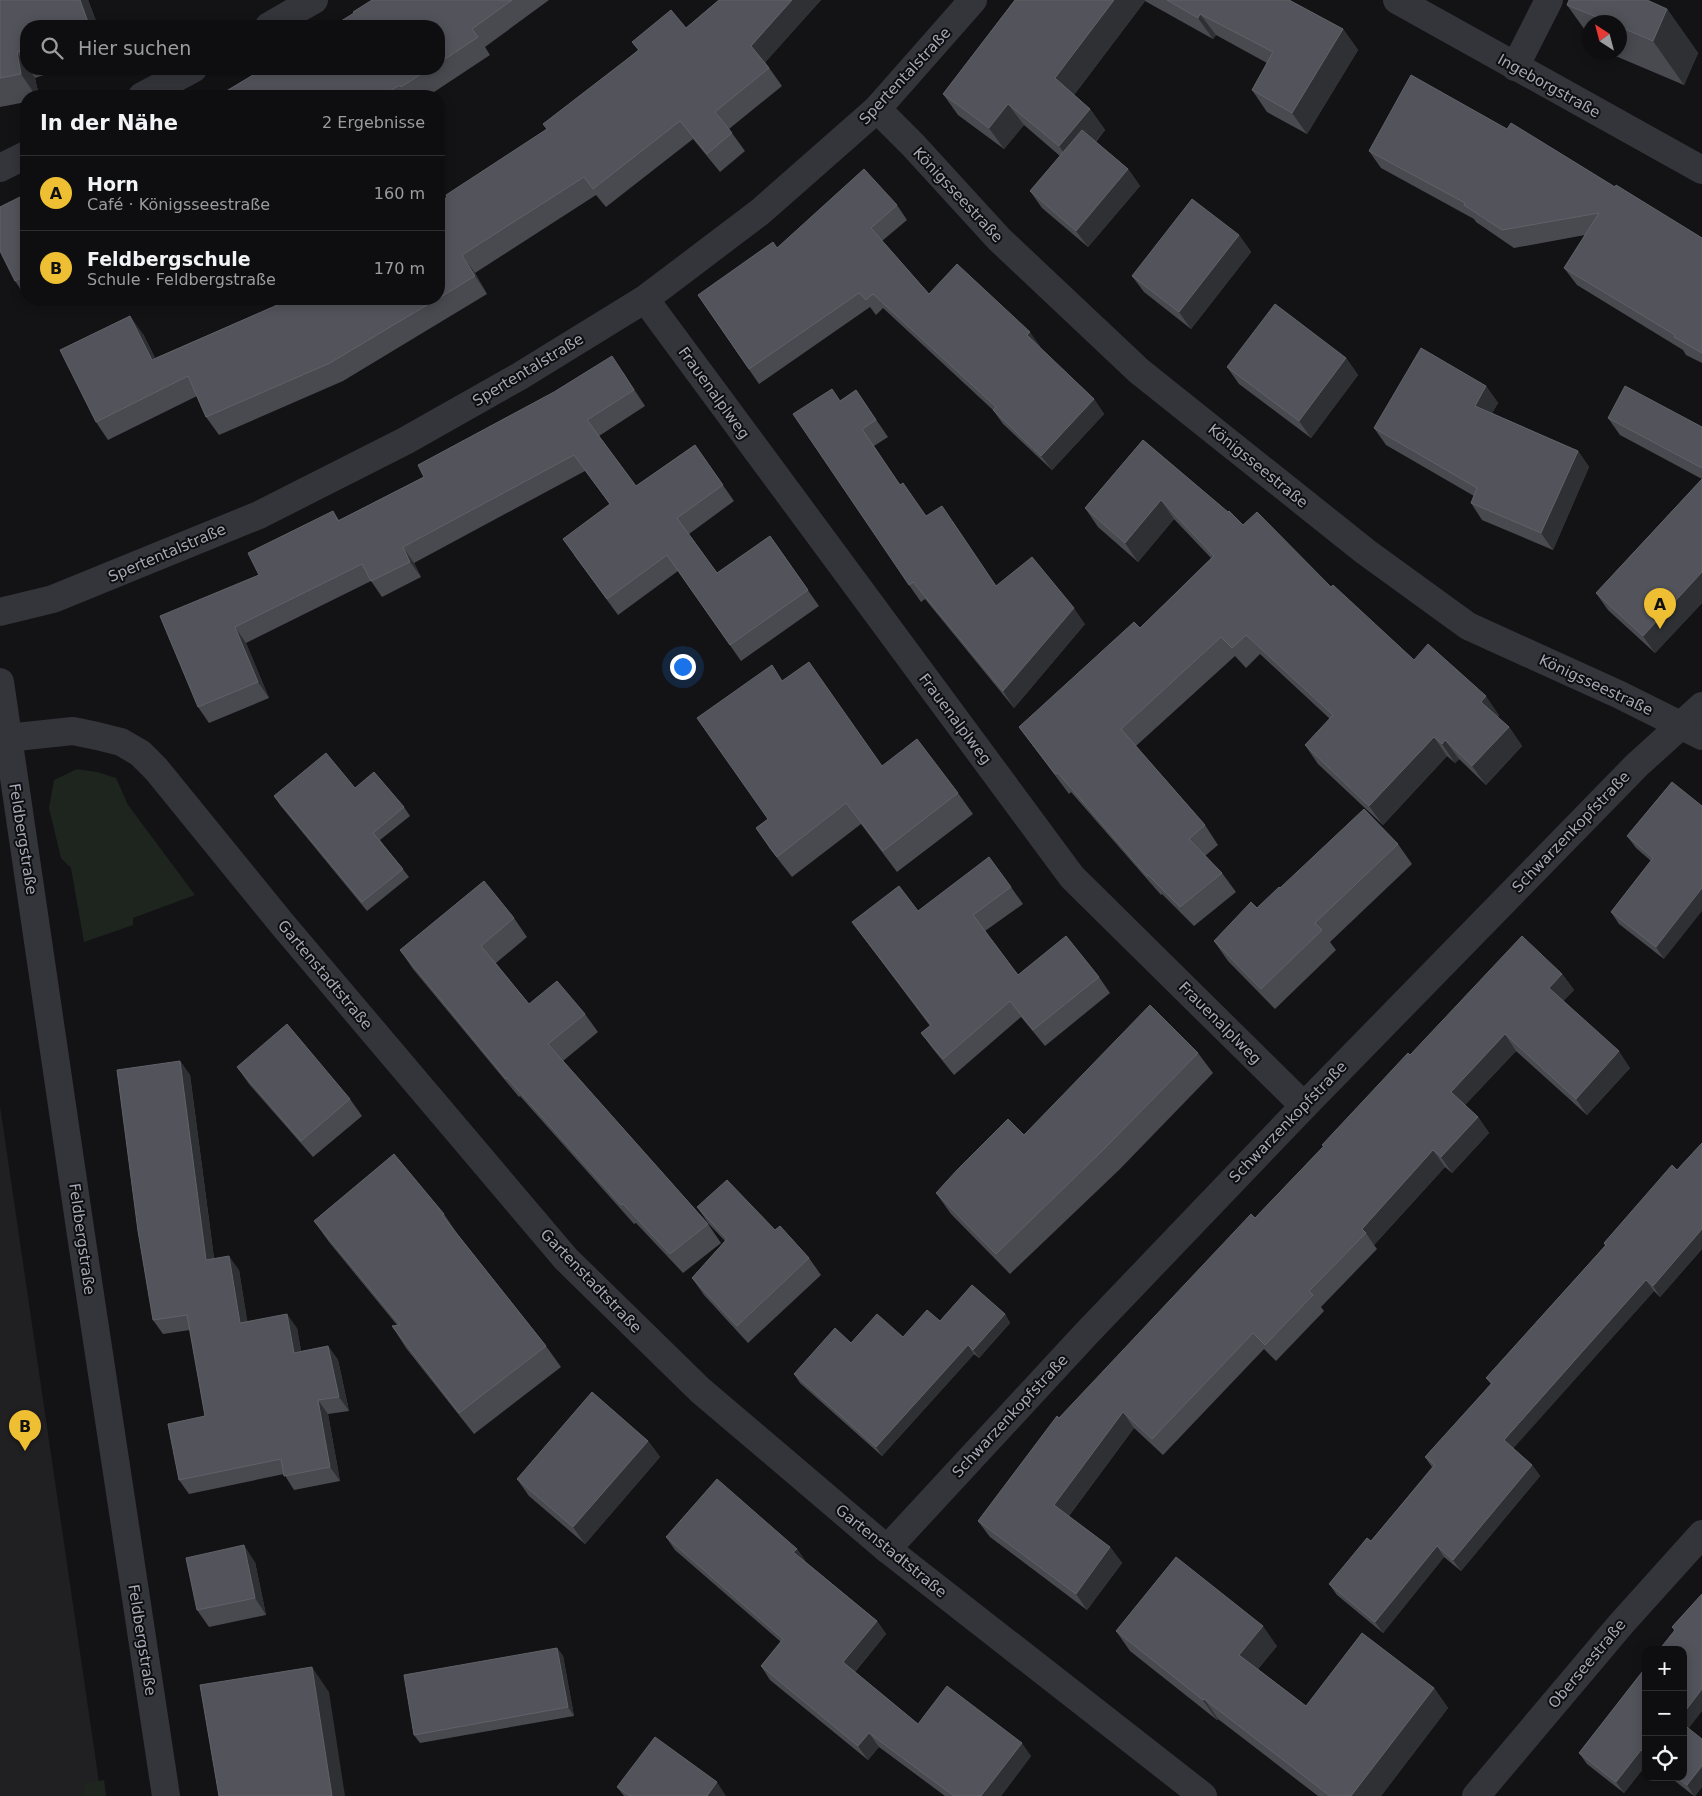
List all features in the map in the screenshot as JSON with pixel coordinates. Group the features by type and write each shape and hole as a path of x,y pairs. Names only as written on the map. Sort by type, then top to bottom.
{"street":[{"path":"279,20 314,0"},
{"name":"Spertentalstraße","path":"0,612 53,599 259,514 405,441 520,376 645,299 760,212 877,110 973,0"},
{"name":"Ingeborgstraße","path":"1397,0 1702,170"},
{"path":"1515,67 1549,0"},
{"path":"153,90 182,75"},
{"name":"Königsseestraße","path":"877,110 913,145 999,239 1139,371 1366,552 1468,626 1620,695 1691,731"},
{"path":"0,168 20,158"},
{"name":"Frauenalplweg","path":"645,299 1072,877 1304,1106"},
{"name":"Feldbergstraße","path":"0,682 88,1284 166,1796"},
{"name":"Schwarzenkopfstraße","path":"887,1549 1085,1335 1304,1106 1637,765 1691,731 1702,706"},
{"name":"Gartenstadtstraße","path":"8,738 72,732 121,742 140,754 156,768 283,925 566,1259 700,1390 887,1549 1203,1796"},
{"name":"Oberseestraße","path":"1476,1796 1621,1624 1702,1534"}],"shaded area":[{"path":"77,769 97,772 116,778 128,805 195,895 133,918 133,925 84,942 71,868 61,858 49,808 54,780"},
{"path":"0,1106 101,1796 0,1796"},
{"path":"104,1780 106,1796 82,1796 86,1783"}],"building":[{"path":"0,0 80,0 87,20 20,20 20,51 17,52 20,74 0,78"},
{"path":"372,0 512,0 472,29 478,37 445,59 445,20 343,20"},
{"path":"719,0 792,0 751,46 769,68 715,112 732,133 707,154 680,121 593,189 584,177 462,255 475,276 445,294 446,195 547,129 543,124 639,50 632,42 671,10 686,28"},
{"path":"1015,0 1114,0 1055,78 1090,109 1059,146 1008,104 989,128 943,94"},
{"path":"1167,0 1289,0 1343,29 1292,113 1252,90 1273,52 1200,14 1198,18"},
{"path":"1569,0 1647,0 1667,9 1653,41 1627,30 1627,15 1592,15 1567,5"},
{"path":"253,75 420,75 401,87 400,85 391,90 228,90"},
{"path":"1411,75 1507,129 1511,123 1702,238 1702,353 1564,268 1599,213 1502,230 1464,205 1465,203 1369,151"},
{"path":"1082,130 1128,169 1076,231 1030,191"},
{"path":"864,169 897,205 871,228 929,294 957,264 1030,332 1027,335 1094,399 1041,456 993,410 996,407 873,294 866,300 859,293 749,369 698,295 773,242 777,248"},
{"path":"20,197 20,278 15,281 0,251 0,207"},
{"path":"1192,199 1239,235 1179,312 1132,276"},
{"path":"1275,304 1346,358 1299,421 1227,367"},
{"path":"277,305 427,305 330,363 206,417 188,376 96,422 60,350 130,316 152,360"},
{"path":"1421,348 1486,386 1475,406 1578,451 1541,533 1471,503 1477,488 1374,428"},
{"path":"612,356 634,390 587,420 636,486 695,445 723,485 677,518 717,573 770,536 808,590 730,645 667,555 607,599 563,539 610,504 574,455 403,547 410,562 371,581 362,564 235,627 258,682 198,707 160,616 259,575 248,553 333,511 338,521 424,477 418,465 554,392"},
{"path":"1625,386 1702,427 1702,468 1608,418"},
{"path":"832,389 840,401 856,390 876,420 862,429 900,485 903,483 926,516 942,506 996,586 1032,557 1074,608 1003,691 913,582 909,585 793,414"},
{"path":"1143,440 1229,511 1243,525 1257,512 1331,587 1333,585 1414,660 1428,644 1486,696 1481,702 1509,727 1472,766 1445,740 1442,744 1434,737 1369,806 1305,745 1333,715 1246,635 1232,648 1221,637 1121,729 1205,825 1189,839 1222,873 1180,907 1147,876 1058,773 1055,774 1019,727 1134,622 1140,628 1214,556 1161,500 1125,543 1085,508"},
{"path":"1702,479 1702,572 1643,636 1596,593"},
{"path":"809,662 882,766 917,739 958,793 883,851 846,803 777,857 756,828 768,819 697,718 772,665 782,681"},
{"path":"326,753 355,788 374,772 404,807 373,833 403,869 362,902 274,796"},
{"path":"1672,782 1702,806 1702,888 1656,947 1611,912 1653,858 1627,836"},
{"path":"1364,809 1398,844 1315,923 1322,930 1261,989 1214,941 1251,902 1257,908"},
{"path":"989,857 1011,887 973,915 1018,975 1066,936 1099,977 1033,1030 1010,1001 943,1059 921,1033 931,1025 852,922 899,886 918,911"},
{"path":"484,881 514,918 481,946 529,1004 557,981 585,1014 548,1044 708,1224 670,1254 623,1204 621,1205 506,1079 400,950"},
{"path":"1522,936 1562,974 1549,988 1619,1051 1576,1099 1505,1034 1451,1092 1478,1117 1441,1157 1433,1150 1362,1229 1366,1233 1309,1291 1313,1295 1265,1345 1253,1333 1152,1439 1123,1412 1054,1505 1110,1547 1076,1594 978,1521 1057,1416 1059,1418 1251,1214 1255,1218 1324,1146 1322,1145 1408,1053 1410,1055"},
{"path":"1150,1005 1198,1053 1104,1149 996,1254 936,1193 1008,1119 1024,1135"},
{"path":"287,1024 350,1099 301,1141 237,1067"},
{"path":"180,1061 206,1260 229,1256 240,1323 287,1314 294,1353 328,1346 339,1397 318,1400 330,1467 284,1476 281,1459 179,1480 168,1424 205,1416 187,1315 153,1320 138,1231 117,1070"},
{"path":"1702,1143 1702,1229 1653,1286 1646,1280 1504,1440 1532,1465 1453,1560 1437,1546 1375,1622 1329,1584 1367,1538 1371,1541 1435,1465 1425,1457 1492,1383 1486,1378 1606,1245 1604,1243 1672,1165 1677,1170"},
{"path":"394,1154 444,1214 442,1215 546,1346 459,1413 392,1326 400,1325 314,1221"},
{"path":"727,1180 775,1230 780,1226 809,1258 737,1326 692,1278 727,1239 697,1207"},
{"path":"972,1285 1005,1314 973,1350 968,1345 876,1447 794,1374 835,1328 851,1343 877,1314 903,1337 927,1310 940,1321"},
{"path":"592,1392 648,1441 573,1527 517,1479"},
{"path":"717,1479 797,1549 793,1552 877,1621 843,1662 918,1724 947,1686 1022,1743 981,1796 954,1796 869,1733 858,1746 761,1666 783,1639 666,1537"},
{"path":"244,1545 255,1598 197,1610 186,1558"},
{"path":"1176,1557 1263,1626 1239,1655 1306,1706 1362,1633 1434,1688 1351,1796 1330,1796 1203,1700 1116,1631"},
{"path":"1702,1594 1702,1689 1687,1709 1687,1646 1662,1646 1675,1630 1672,1627"},
{"path":"557,1648 568,1707 414,1735 404,1675"},
{"path":"312,1667 332,1796 219,1796 200,1685"},
{"path":"1642,1672 1642,1751 1616,1782 1579,1753"},
{"path":"1687,1727 1702,1739 1702,1766 1687,1785 1682,1781 1687,1781"},
{"path":"655,1737 717,1782 707,1796 630,1796 617,1787"}],"place":[{"name":"Horn","path":"1660,629"},
{"name":"Feldbergschule","path":"25,1451"}]}
